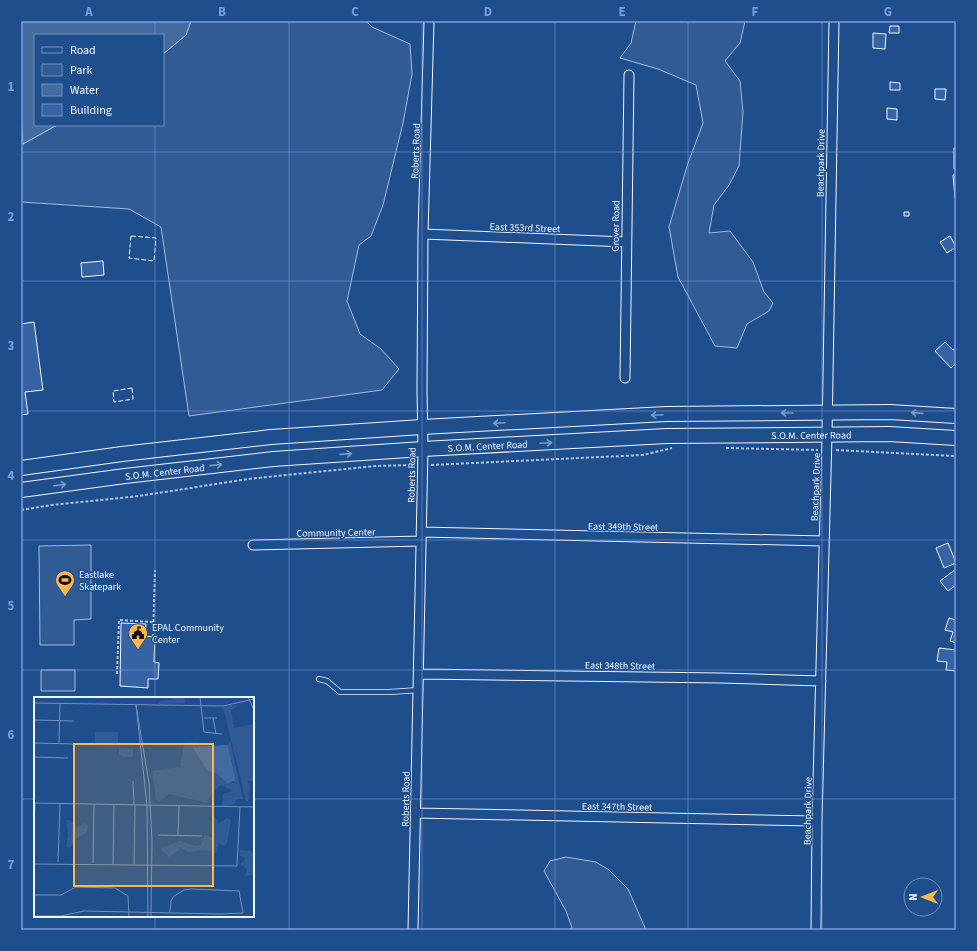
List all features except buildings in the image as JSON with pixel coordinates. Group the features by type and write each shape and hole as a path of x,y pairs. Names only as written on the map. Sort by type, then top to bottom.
{"main road":[{"path":"21,468 122,454 271,437 422,427 666,414 890,412 956,416"},
{"name":"S.O.M. Center Road","path":"21,490 273,459 423,449 667,436 889,434 956,438"}],"street":[{"name":"Roberts Road","path":"413,930 423,449 423,234 429,21"},
{"name":"Beachpark Drive","path":"816,930 817,821 828,435 827,413 834,21"},
{"name":"Grover Road","path":"625,378 629,75"},
{"name":"East 353rd Street","path":"423,234 626,242"},
{"name":"East 349th Street","path":"421,537 824,541"},
{"name":"Community Center","path":"253,545 421,537"},
{"name":"East 348th Street","path":"419,674 721,678 821,681"},
{"name":"East 347th Street","path":"416,813 817,821"}],"lane":[{"path":"319,679 327,681 340,692 390,692 418,690"}],"path":[{"path":"433,465 643,455 658,453 674,448"},
{"path":"720,448 817,450"},
{"path":"836,450 956,456"},
{"path":"21,510 52,505 139,496 248,479 375,466 415,465"},
{"path":"152,637 155,570"},
{"path":"117,674 119,620 153,622"},
{"path":"153,628 198,631"}],"green space":[{"path":"191,21 366,21 372,27 410,44 412,74 403,123 383,205 371,236 359,245 347,301 360,334 381,349 399,369 382,390 189,416 161,227 129,209 21,202 21,109 23,144 55,126 164,126 164,53 186,35"},
{"path":"636,21 745,21 740,43 725,61 740,81 743,112 739,166 729,185 714,205 709,233 730,231 753,262 764,292 773,303 769,311 747,324 737,348 715,346 678,277 669,227 688,163 703,123 696,85 658,69 620,58 631,43"},
{"name":"Eastlake Skatepark","path":"91,545 91,619 74,620 74,645 40,645 39,546"},
{"path":"41,670 75,670 75,691 41,691"},
{"path":"566,857 596,862 609,870 628,889 646,930 568,930 572,928 566,911 544,871 550,861"}],"water":[{"path":"21,21 191,21 186,35 164,53 164,34 34,34 34,126 55,126 23,144 21,109"}],"fence":[{"path":"131,236 156,238 154,261 129,258 131,236"},
{"path":"132,388 133,399 114,402 113,391 132,388"}],"place":[{"name":"Eastlake Skatepark","path":"65,597"},
{"name":"EPAL Community Center","path":"138,650"}]}
